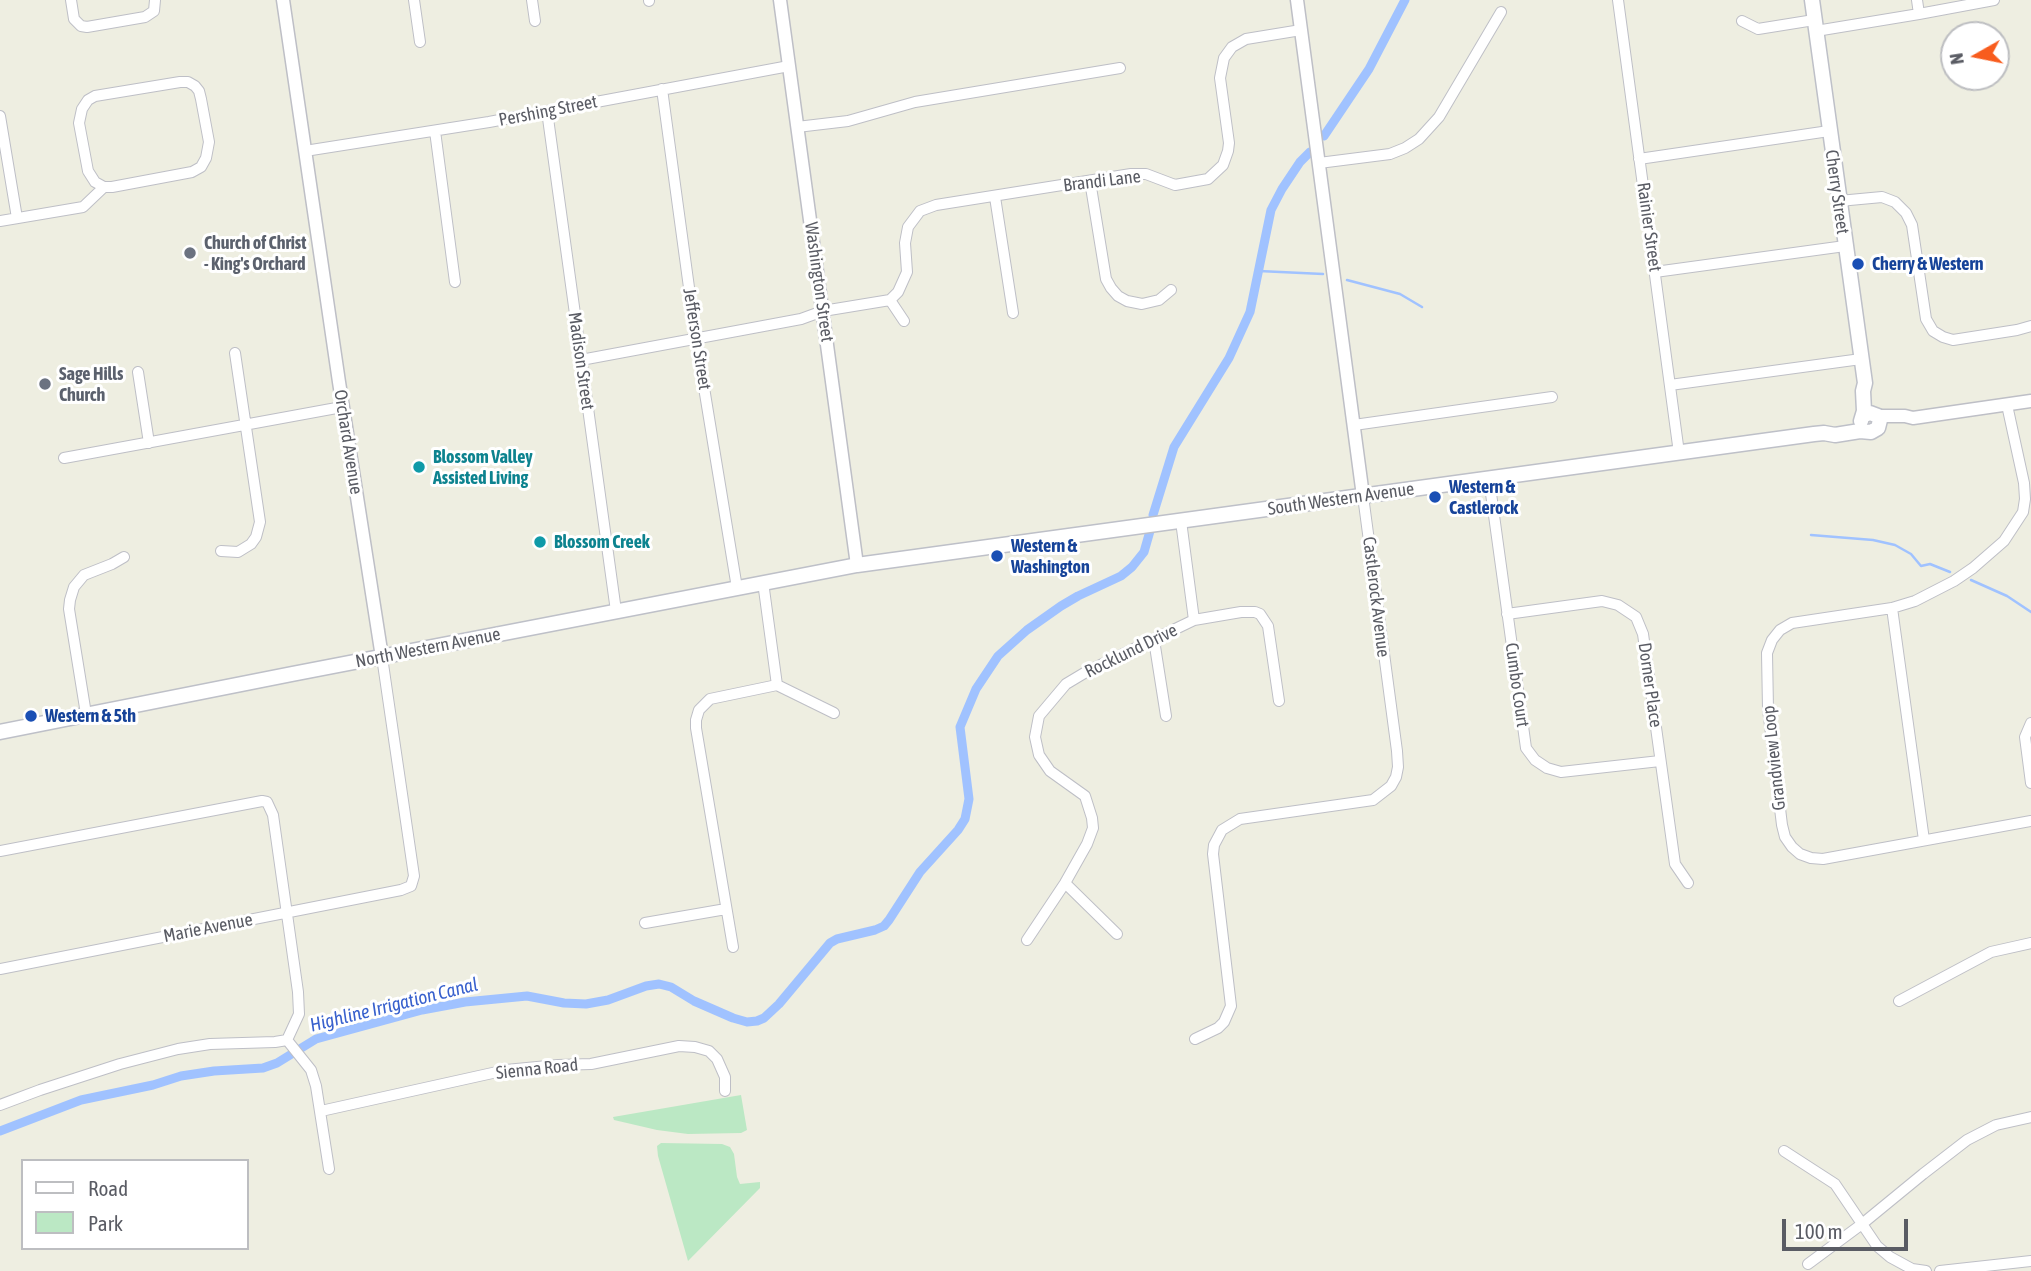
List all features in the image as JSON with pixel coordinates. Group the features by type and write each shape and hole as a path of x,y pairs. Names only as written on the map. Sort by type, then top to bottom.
{"main road":[{"name":"Cherry Street","path":"1812,0 1865,383 1863,391 1870,421"},
{"name":"South Western Avenue","path":"857,565 1824,433 1835,435 1870,421"},
{"name":"North Western Avenue","path":"0,732 857,565"}],"street":[{"path":"71,0 74,19 81,26 87,27 145,17 154,11 155,0"},
{"name":"Orchard Avenue","path":"283,0 342,407 382,657 413,883"},
{"path":"414,0 420,42"},
{"path":"532,0 535,21"},
{"name":"Washington Street","path":"780,0 857,565"},
{"name":"Castlerock Avenue","path":"1195,1039 1218,1028 1224,1022 1231,1006 1213,854 1214,845 1222,830 1240,819 1373,800 1391,786 1398,767 1297,0"},
{"name":"Rainier Street","path":"1618,0 1679,453"},
{"path":"1917,0 1919,14"},
{"path":"1742,21 1758,29 1815,25 1919,14 1994,0"},
{"path":"1319,163 1390,155 1419,139 1439,117 1501,12"},
{"name":"Brandi Lane","path":"890,300 898,292 908,266 906,232 918,214 936,205 1141,174 1170,184 1182,185 1202,182 1213,176 1226,159 1229,143 1220,78 1224,58 1233,47 1246,39 1301,30"},
{"name":"Pershing Street","path":"305,151 435,131 789,66"},
{"path":"797,127 848,121 915,102 1120,68"},
{"path":"0,221 83,206 104,187 192,172 201,167 209,142 199,91 195,86 180,82 95,96 88,100 82,109 79,123 88,171 95,182 104,187"},
{"name":"Jefferson Street","path":"662,89 696,339 737,588"},
{"name":"Madison Street","path":"547,110 616,611"},
{"path":"0,116 17,218"},
{"path":"435,131 455,282"},
{"path":"1639,159 1829,131"},
{"path":"1090,181 1105,279 1111,288 1127,301 1142,304 1159,300 1171,290"},
{"path":"995,197 1013,313"},
{"path":"1839,201 1882,197 1895,202 1906,213 1912,225 1926,319 1933,331 1953,340 2031,326"},
{"path":"1655,272 1845,246"},
{"path":"581,360 890,300 904,321"},
{"path":"221,551 238,552 251,544 259,529 259,512 236,353"},
{"path":"1670,385 1861,359"},
{"path":"138,372 149,443"},
{"path":"1353,425 1552,397"},
{"name":"South Western Avenue","path":"1870,421 1906,422 1913,418 2031,401"},
{"name":"Grandview Loop","path":"2007,405 2025,499 2023,512 2004,541 1964,575 1934,592 1892,608 1792,623 1780,630 1767,653 1768,709 1782,825 1785,837 1800,854 1823,859 2031,821"},
{"path":"64,458 342,407"},
{"name":"Cumbo Court","path":"1489,479 1526,748 1535,760 1547,768 1561,772 1660,761"},
{"name":"Rocklund Drive","path":"1027,940 1065,883 1093,828 1084,796 1043,763 1035,737 1039,716 1066,684 1194,620 1181,521"},
{"path":"86,715 69,609 70,600 74,587 84,575 124,557"},
{"path":"763,582 777,685"},
{"name":"Dorner Place","path":"1507,614 1602,601 1618,605 1636,617 1643,634 1675,864 1688,883"},
{"path":"1892,608 1924,840"},
{"path":"1194,620 1241,612 1260,614 1268,626 1279,701"},
{"path":"1154,640 1166,716"},
{"path":"733,947 695,728 699,710 710,699 777,685 834,713"},
{"path":"2031,723 2025,737 2031,783"},
{"path":"0,851 262,801 269,804 273,815 298,992 298,1019 290,1044"},
{"name":"Marie Avenue","path":"0,969 401,890 413,883"},
{"path":"1065,883 1117,934"},
{"path":"645,923 726,909"},
{"path":"1899,1001 1991,952 2031,943"},
{"path":"0,1105 120,1064 178,1049 210,1044 290,1044 311,1070 316,1086 329,1169"},
{"name":"Sienna Road","path":"321,1111 506,1070 591,1064 679,1046 709,1051 721,1067 725,1077 725,1091"},
{"path":"1808,1264 1967,1140 1996,1125 2031,1117"},
{"path":"1784,1151 1835,1184 1877,1246 1890,1257 1912,1269 1926,1271"},
{"path":"1940,1271 2031,1261"}],"green space":[{"path":"741,1095 747,1130 741,1133 688,1134 657,1130 614,1120 613,1117"},
{"path":"661,1143 722,1144 730,1147 740,1184 760,1182 760,1188 688,1261 658,1156 657,1146"}],"waterway":[{"name":"Highline Irrigation Canal","path":"1324,136 1369,69 1405,0"},
{"name":"Highline Irrigation Canal","path":"1153,515 1174,447 1229,358 1250,312 1271,210 1300,162 1310,152"},
{"path":"1259,271 1323,274"},
{"path":"1347,280 1400,294 1422,307"},
{"name":"Highline Irrigation Canal","path":"0,1131 81,1100 153,1085 181,1076 263,1068 277,1063 316,1039 422,1010 465,1002 527,996 586,1004 659,984 671,987 694,1001 733,1018 747,1022 764,1018 830,943 884,926 920,872 958,830 965,819 969,799 960,727 976,689 998,656 1027,630 1061,606 1121,576 1132,567 1144,552 1150,531"},
{"path":"1811,535 1873,540 1895,545 1911,554 1921,566 1930,564 1950,572"},
{"path":"1971,580 2007,596 2031,612"}],"place":[{"name":"Church of Christ - King's Orchard","path":"190,253"},
{"name":"Cherry & Western","path":"1858,264"},
{"name":"Sage Hills Church","path":"45,384"},
{"name":"Blossom Valley Assisted Living","path":"419,467"},
{"name":"Western & Castlerock","path":"1435,497"},
{"name":"Blossom Creek","path":"540,542"},
{"name":"Western & Washington","path":"997,556"},
{"name":"Western & 5th","path":"31,716"}]}
